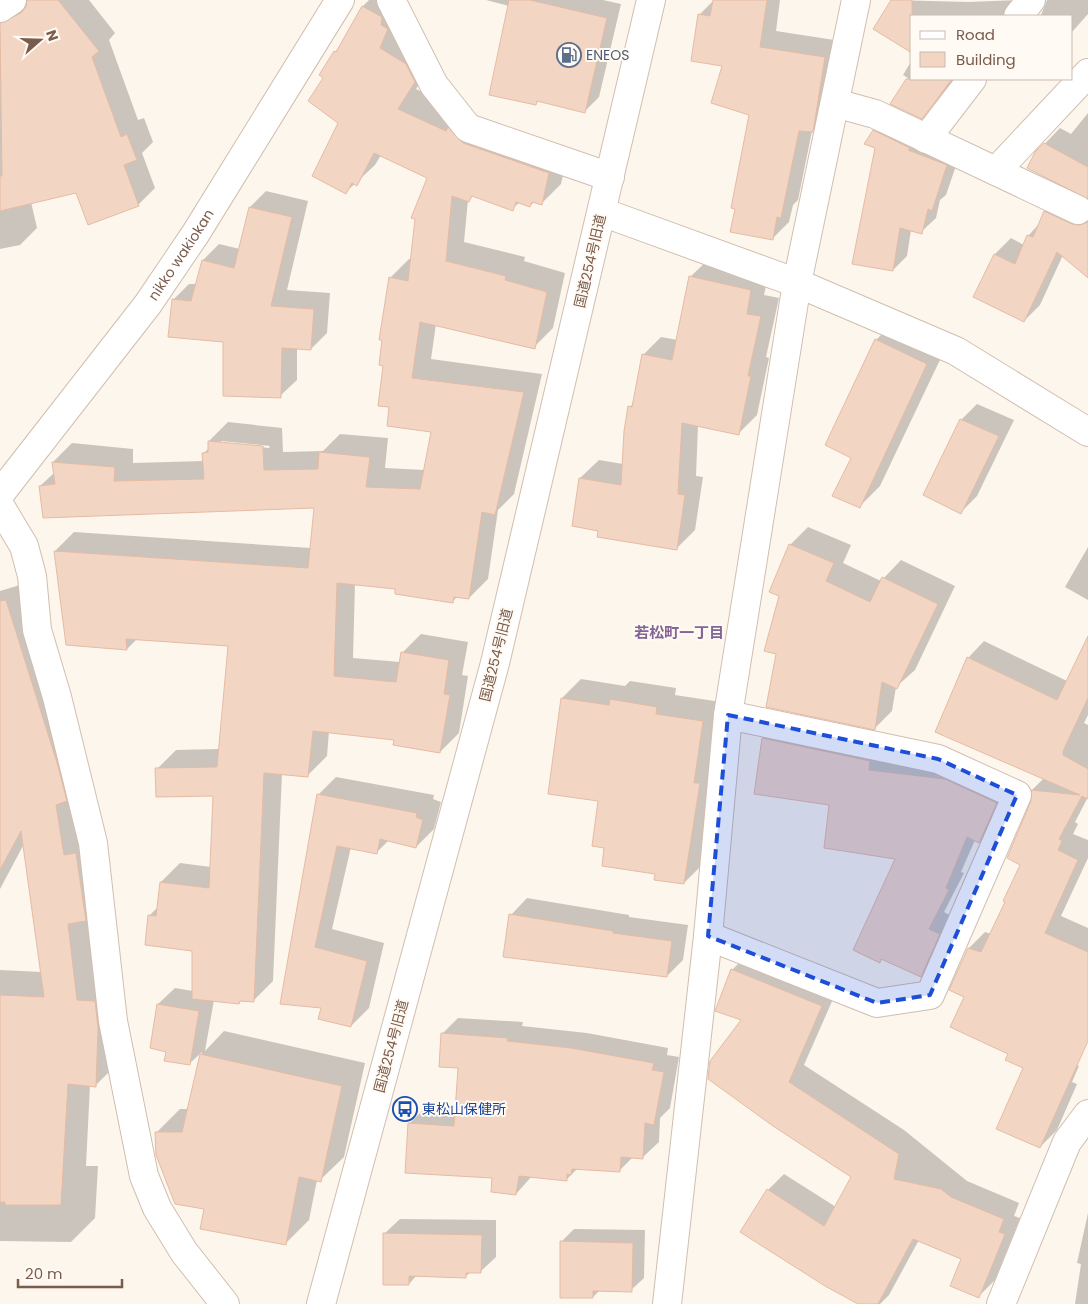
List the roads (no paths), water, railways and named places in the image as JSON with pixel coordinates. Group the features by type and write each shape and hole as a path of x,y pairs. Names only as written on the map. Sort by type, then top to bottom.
{"street":[{"path":"0,8 12,0"},
{"name":"nikko wakiokan","path":"0,494 148,304 201,225 340,0"},
{"path":"391,0 434,85 468,128 610,177"},
{"name":"国道254号旧道","path":"321,1304 495,663 651,0"},
{"path":"667,1304 708,936 728,715 797,283 856,0"},
{"path":"1019,15 1031,0"},
{"path":"996,171 1088,73"},
{"path":"926,139 971,80"},
{"path":"835,103 875,114 1078,210"},
{"path":"602,212 797,283 956,351 1088,432"},
{"path":"0,506 24,546 32,576 37,630 57,697 93,844 112,1021 144,1176 157,1208 184,1252 225,1304"},
{"path":"708,936 877,1003 930,995 1017,795 938,759 728,715"},
{"path":"1001,1304 1067,1142 1088,1114"}],"place":[{"name":"ENEOS","path":"569,55"},
{"name":"東松山保健所","path":"405,1109"}],"district":[{"name":"若松町一丁目","path":"679,632"}]}
